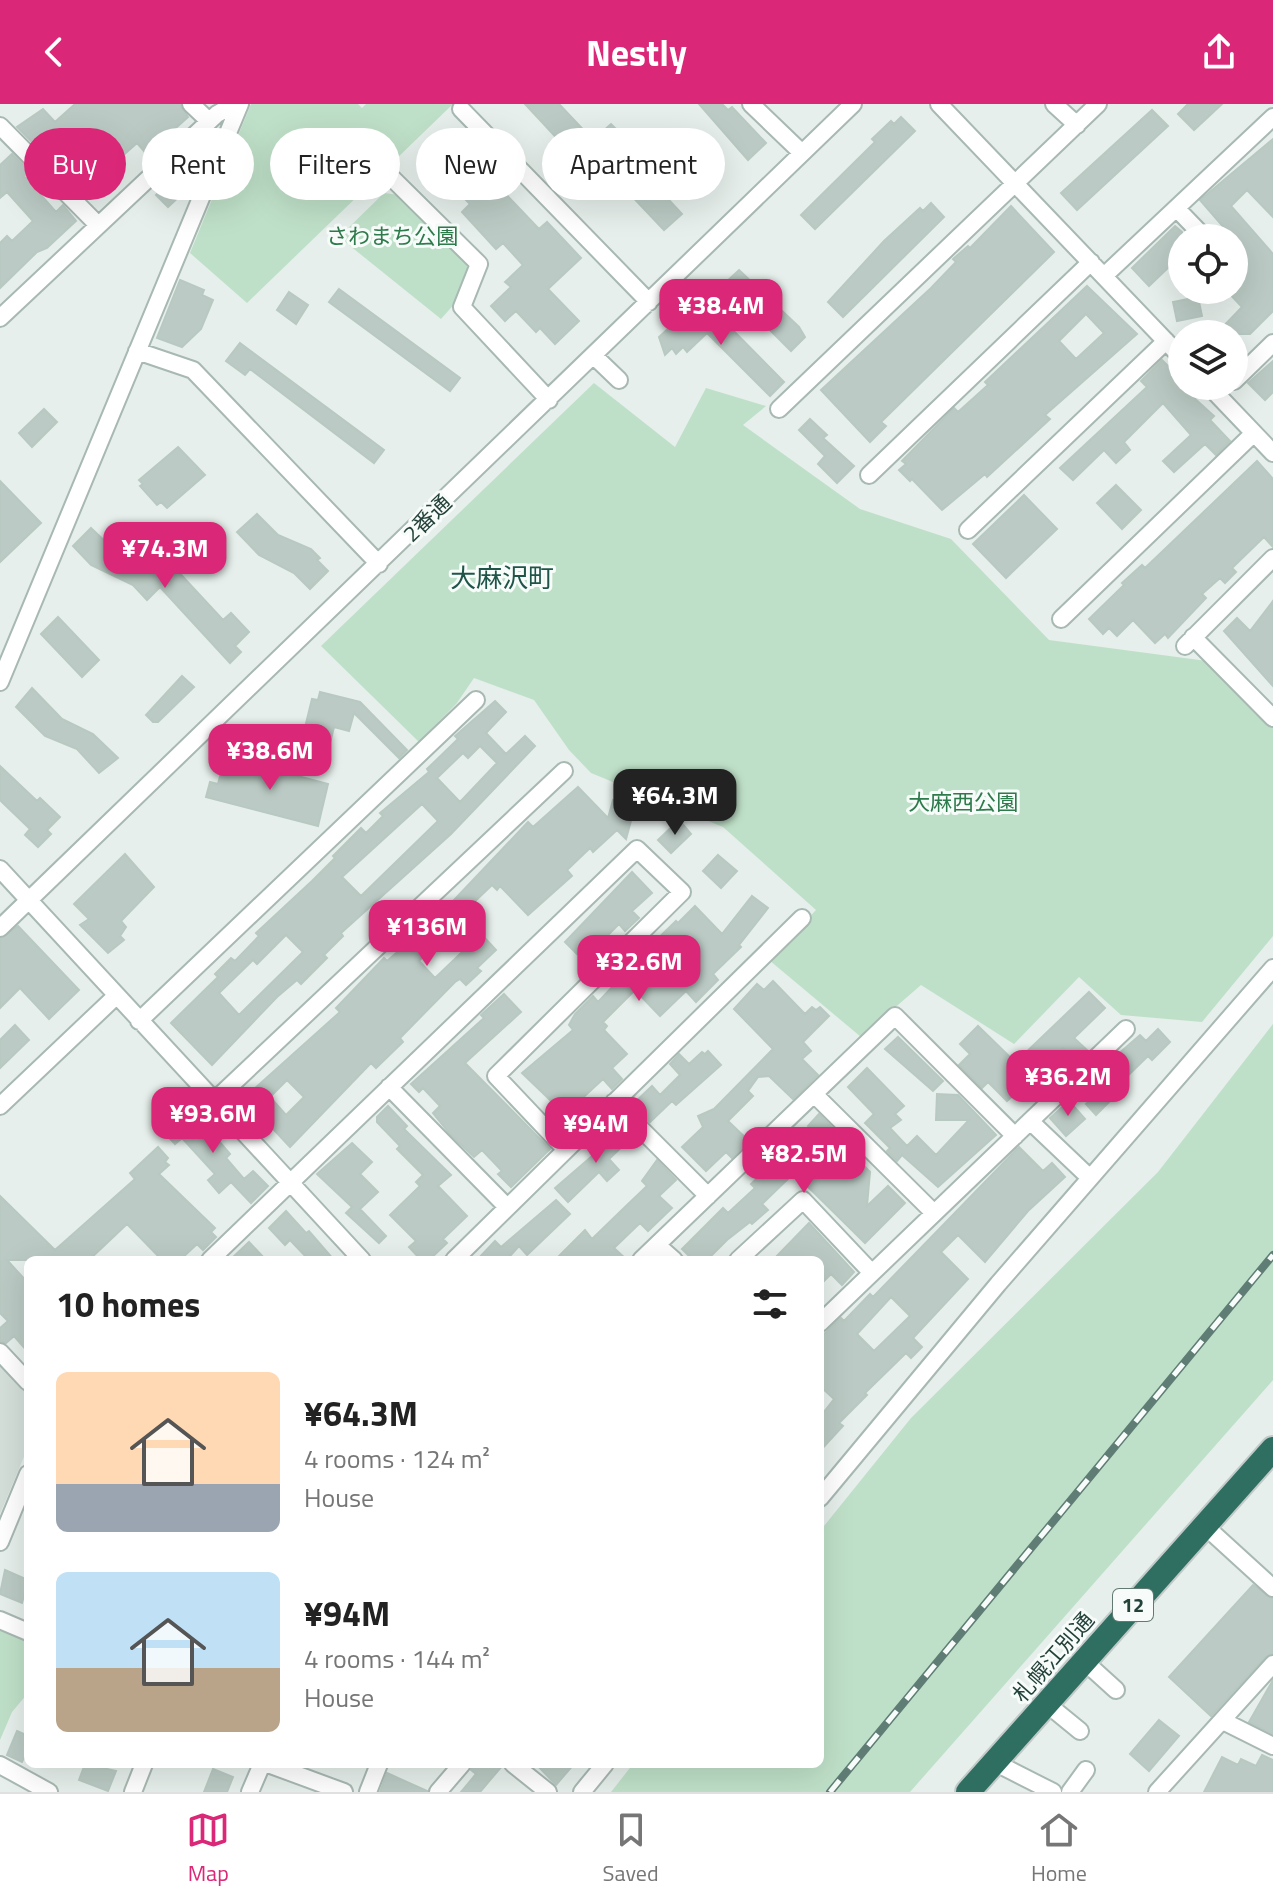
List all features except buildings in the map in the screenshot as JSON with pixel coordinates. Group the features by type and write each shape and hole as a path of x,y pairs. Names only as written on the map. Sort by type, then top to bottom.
{"highway":[{"name":"札幌江別通","path":"968,1792 1273,1449"}],"street":[{"path":"191,104 209,121"},
{"path":"0,318 209,121 237,104"},
{"path":"0,682 237,104"},
{"path":"751,104 802,153"},
{"name":"2番通","path":"0,928 853,104"},
{"path":"939,104 1166,341 968,530"},
{"path":"1054,104 1077,125"},
{"path":"779,409 835,347 960,227 1015,183 1098,104"},
{"path":"461,109 649,302"},
{"path":"1104,276 1178,210 1273,117"},
{"path":"0,126 98,225"},
{"path":"400,186 479,264 462,307 549,400"},
{"path":"1178,210 1192,224"},
{"path":"869,475 1091,262"},
{"path":"1248,367 1273,343"},
{"path":"137,351 193,370 379,564"},
{"path":"594,356 619,380"},
{"path":"1228,400 1273,453"},
{"path":"1061,619 1254,433"},
{"path":"1273,558 1189,642 1273,718"},
{"path":"139,1021 476,700"},
{"path":"213,1102 564,771"},
{"path":"214,1256 637,849 682,892 496,1076 566,1150"},
{"path":"0,869 358,1256"},
{"path":"458,1256 802,918"},
{"path":"824,1493 1090,1178 1273,968"},
{"path":"0,1106 116,996"},
{"path":"645,1256 895,1016 1015,1136"},
{"path":"824,1319 1126,1029"},
{"path":"389,1087 507,1207"},
{"path":"814,1094 934,1213"},
{"path":"614,1102 708,1196"},
{"path":"1030,1121 1090,1178"},
{"path":"742,1256 803,1200 872,1273"},
{"path":"657,1245 669,1256"},
{"path":"0,1352 24,1378"},
{"path":"0,1542 24,1484"},
{"path":"1205,1526 1273,1588"},
{"path":"0,1620 24,1630"},
{"path":"1084,1661 1116,1690"},
{"path":"1157,1792 1273,1664"},
{"path":"1047,1704 1080,1731"},
{"path":"1223,1721 1273,1746"},
{"path":"994,1762 1053,1792"},
{"path":"0,1765 49,1792"},
{"path":"133,1792 142,1768"},
{"path":"250,1792 260,1768"},
{"path":"279,1768 344,1792"},
{"path":"368,1792 377,1768"},
{"path":"438,1792 459,1768"},
{"path":"518,1768 548,1792"},
{"path":"582,1792 602,1768"},
{"path":"1070,1792 1086,1770"}],"shaded area":[{"path":"0,1362 24,1386 24,1457 0,1514"}],"green space":[{"path":"251,104 358,104 362,108 366,104 453,104 428,128 416,128 416,140 400,155 400,128 270,128 270,200 354,200 247,303 190,253 212,200 254,200 254,128 241,128"},
{"name":"さわまち公園","path":"400,196 471,267 457,301 441,319 339,237 377,200 400,200"},
{"name":"大麻西公園","path":"594,383 675,447 706,388 766,406 743,425 860,509 951,539 1049,640 1207,661 1273,728 1273,936 1202,1022 1121,1015 1079,977 1014,1044 921,985 861,1037 769,960 816,910 723,827 591,773 569,750 534,700 474,678 457,703 419,742 321,646"},
{"path":"1273,1024 1273,1380 910,1792 611,1792 630,1768 824,1768 824,1526 911,1418 1158,1172"},
{"path":"0,1629 24,1638 24,1698 12,1712 0,1740"}],"railway":[{"path":"830,1792 1273,1255"}],"district":[{"name":"大麻沢町","path":"502,578"}]}
